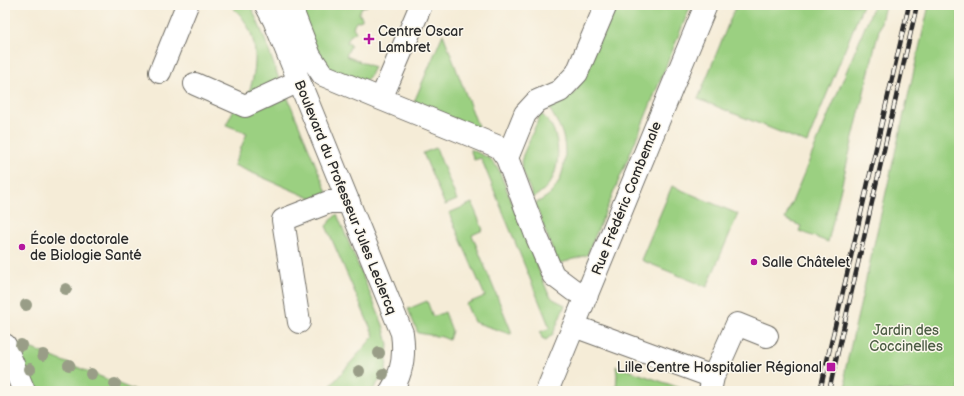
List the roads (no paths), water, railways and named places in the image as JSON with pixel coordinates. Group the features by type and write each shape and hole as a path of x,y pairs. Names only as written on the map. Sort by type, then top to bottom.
{"street":[{"path":"160,72 187,5"},
{"name":"Boulevard du Professeur Jules Leclercq","path":"266,5 274,20 402,333 404,344 402,367 396,383 391,391"},
{"path":"290,5 310,56 323,75 499,147 507,158 553,275 573,290 587,295"},
{"path":"381,99 420,5"},
{"path":"507,158 525,114 537,101 560,91 577,73 606,5"},
{"name":"Rue Frédéric Combemale","path":"547,391 706,5"},
{"path":"195,84 245,106 299,81"},
{"path":"299,322 283,220 329,202 349,202"},
{"path":"574,326 712,384 737,324 767,336"},
{"path":"5,345 24,391"}],"railway":[{"path":"820,391 909,5"},
{"path":"829,391 917,5"}],"place":[{"name":"Centre Oscar Lambret","path":"369,39"},
{"name":"École doctorale de Biologie Santé","path":"22,247"},
{"name":"Salle Châtelet","path":"754,262"},
{"name":"Lille Centre Hospitalier Régional","path":"831,367"}],"park label":[{"name":"Jardin des Coccinelles","path":"906,338"}]}
